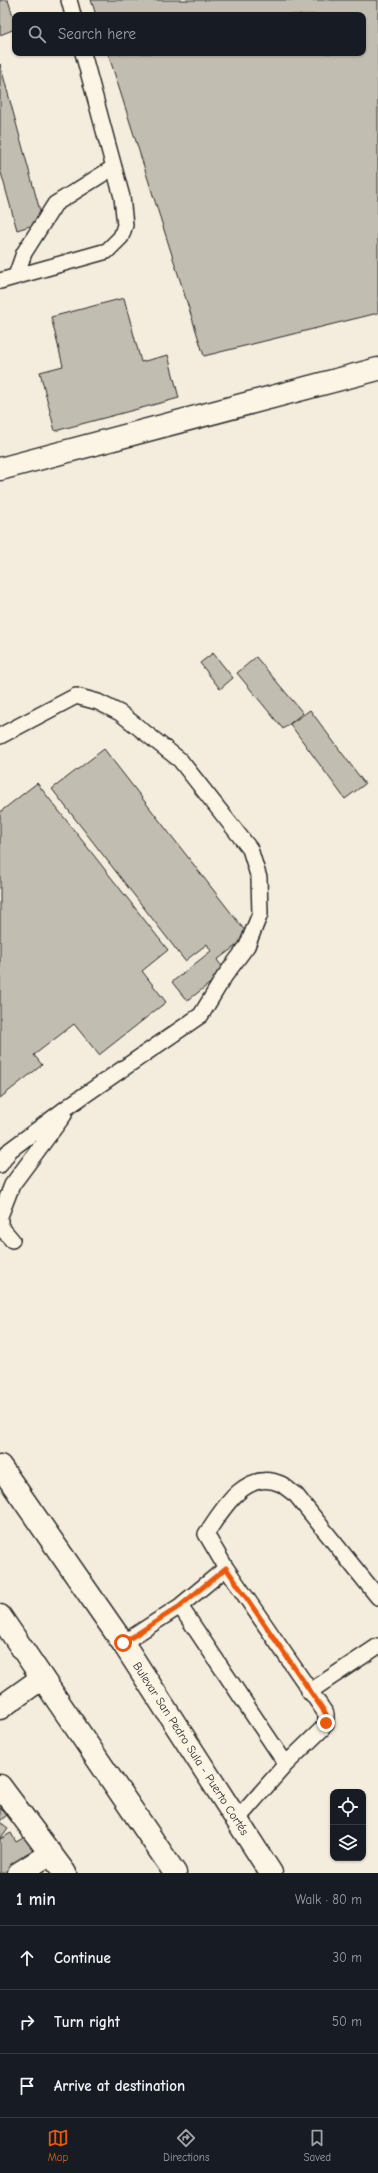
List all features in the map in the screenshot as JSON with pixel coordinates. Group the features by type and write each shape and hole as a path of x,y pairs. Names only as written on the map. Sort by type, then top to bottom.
{"main road":[{"path":"0,469 378,369"},
{"name":"Bulevar San Pedro Sula - Puerto Cortés","path":"0,1466 123,1643 271,1873"},
{"path":"0,1616 175,1873"},
{"path":"0,1708 42,1678"},
{"path":"0,1786 66,1873"},
{"path":"19,1873 51,1853"}],"lane":[{"path":"69,0 72,12"},
{"path":"0,281 107,251 121,237 125,225 122,198 84,56"},
{"path":"16,276 24,253 56,204 114,167"},
{"path":"0,736 76,696 98,702 120,713 180,760 250,849 259,878 260,914 247,946 224,977 201,1015 73,1103 10,1150 0,1165"},
{"path":"12,1240 0,1226 0,1216 12,1185 73,1103"},
{"path":"236,1820 286,1764 326,1723 326,1714 309,1692 226,1568 206,1534 221,1511 236,1495 250,1484 265,1480 281,1484 296,1495 378,1597"},
{"path":"123,1643 180,1606 226,1568"},
{"path":"180,1606 286,1764"},
{"path":"309,1692 378,1646"}],"building":[{"path":"0,0 8,0 12,13 12,30 0,35"},
{"path":"91,0 378,0 378,313 204,356 109,56 366,56 366,12 95,12"},
{"path":"0,64 43,222 17,230 0,169"},
{"path":"124,298 141,362 168,355 179,398 55,431 40,372 63,366 51,317"},
{"path":"213,653 233,678 220,689 200,663"},
{"path":"256,657 303,713 283,729 237,673"},
{"path":"310,710 365,784 345,799 290,724"},
{"path":"104,749 249,936 217,960 226,971 187,1001 172,982 211,951 207,944 185,961 52,789"},
{"path":"37,783 168,950 142,971 166,1002 99,1055 74,1024 34,1055 42,1065 0,1098 0,812"},
{"path":"0,1808 7,1815 0,1821"},
{"path":"0,1822 8,1828 0,1839"},
{"path":"11,1833 16,1842 27,1836 35,1849 24,1855 28,1861 8,1873 0,1873 0,1839"}],"route":[{"path":"123,1643 180,1606 226,1568 309,1692 326,1714 326,1723"}]}
